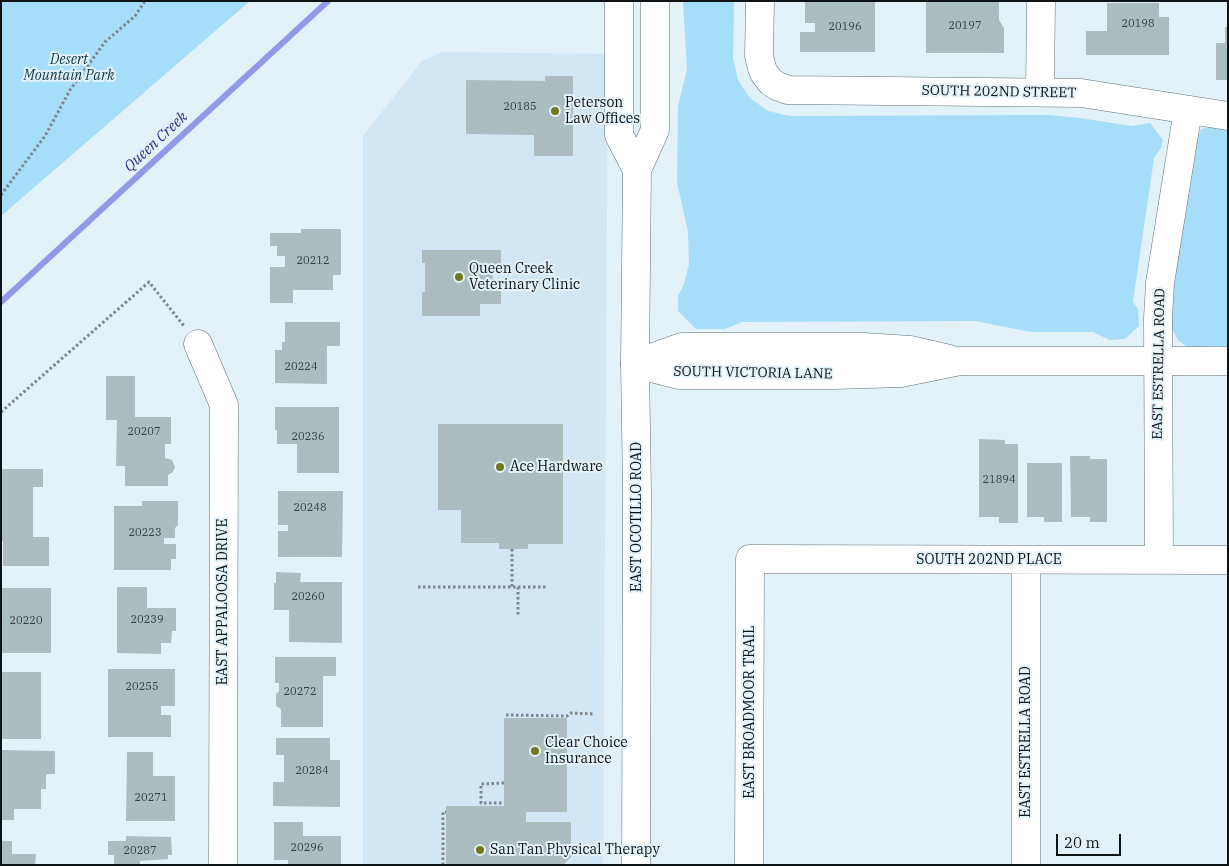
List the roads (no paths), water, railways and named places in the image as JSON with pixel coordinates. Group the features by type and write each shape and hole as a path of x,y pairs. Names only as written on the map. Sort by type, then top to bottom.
{"street":[{"name":"EAST OCOTILLO ROAD","path":"619,1 619,136 637,170"},
{"name":"EAST OCOTILLO ROAD","path":"636,865 637,492 635,364 637,170 654,130 654,1"},
{"name":"SOUTH 202ND STREET","path":"760,1 760,62 764,73 771,82 782,89 794,91 1040,91 1080,93 1228,116"},
{"path":"1040,91 1041,1"},
{"name":"EAST ESTRELLA ROAD","path":"1159,560 1158,361 1160,283 1188,110"},
{"name":"EAST APPALOOSA DRIVE","path":"198,344 224,405 222,865"},
{"name":"SOUTH VICTORIA LANE","path":"635,364 682,347 864,347 910,350 960,361 1228,361"},
{"name":"SOUTH 202ND PLACE","path":"750,559 1228,560"},
{"name":"EAST BROADMOOR TRAIL","path":"749,865 750,559"},
{"name":"EAST ESTRELLA ROAD","path":"1026,560 1026,865"}],"waterway":[{"name":"Queen Creek","path":"1,302 328,1"}],"place":[{"name":"Peterson Law Offices","path":"555,111"},
{"name":"Queen Creek Veterinary Clinic","path":"459,277"},
{"name":"Ace Hardware","path":"500,467"},
{"name":"Clear Choice Insurance","path":"535,751"},
{"name":"San Tan Physical Therapy","path":"480,850"}],"park label":[{"name":"Desert Mountain Park","path":"69,68"}]}
